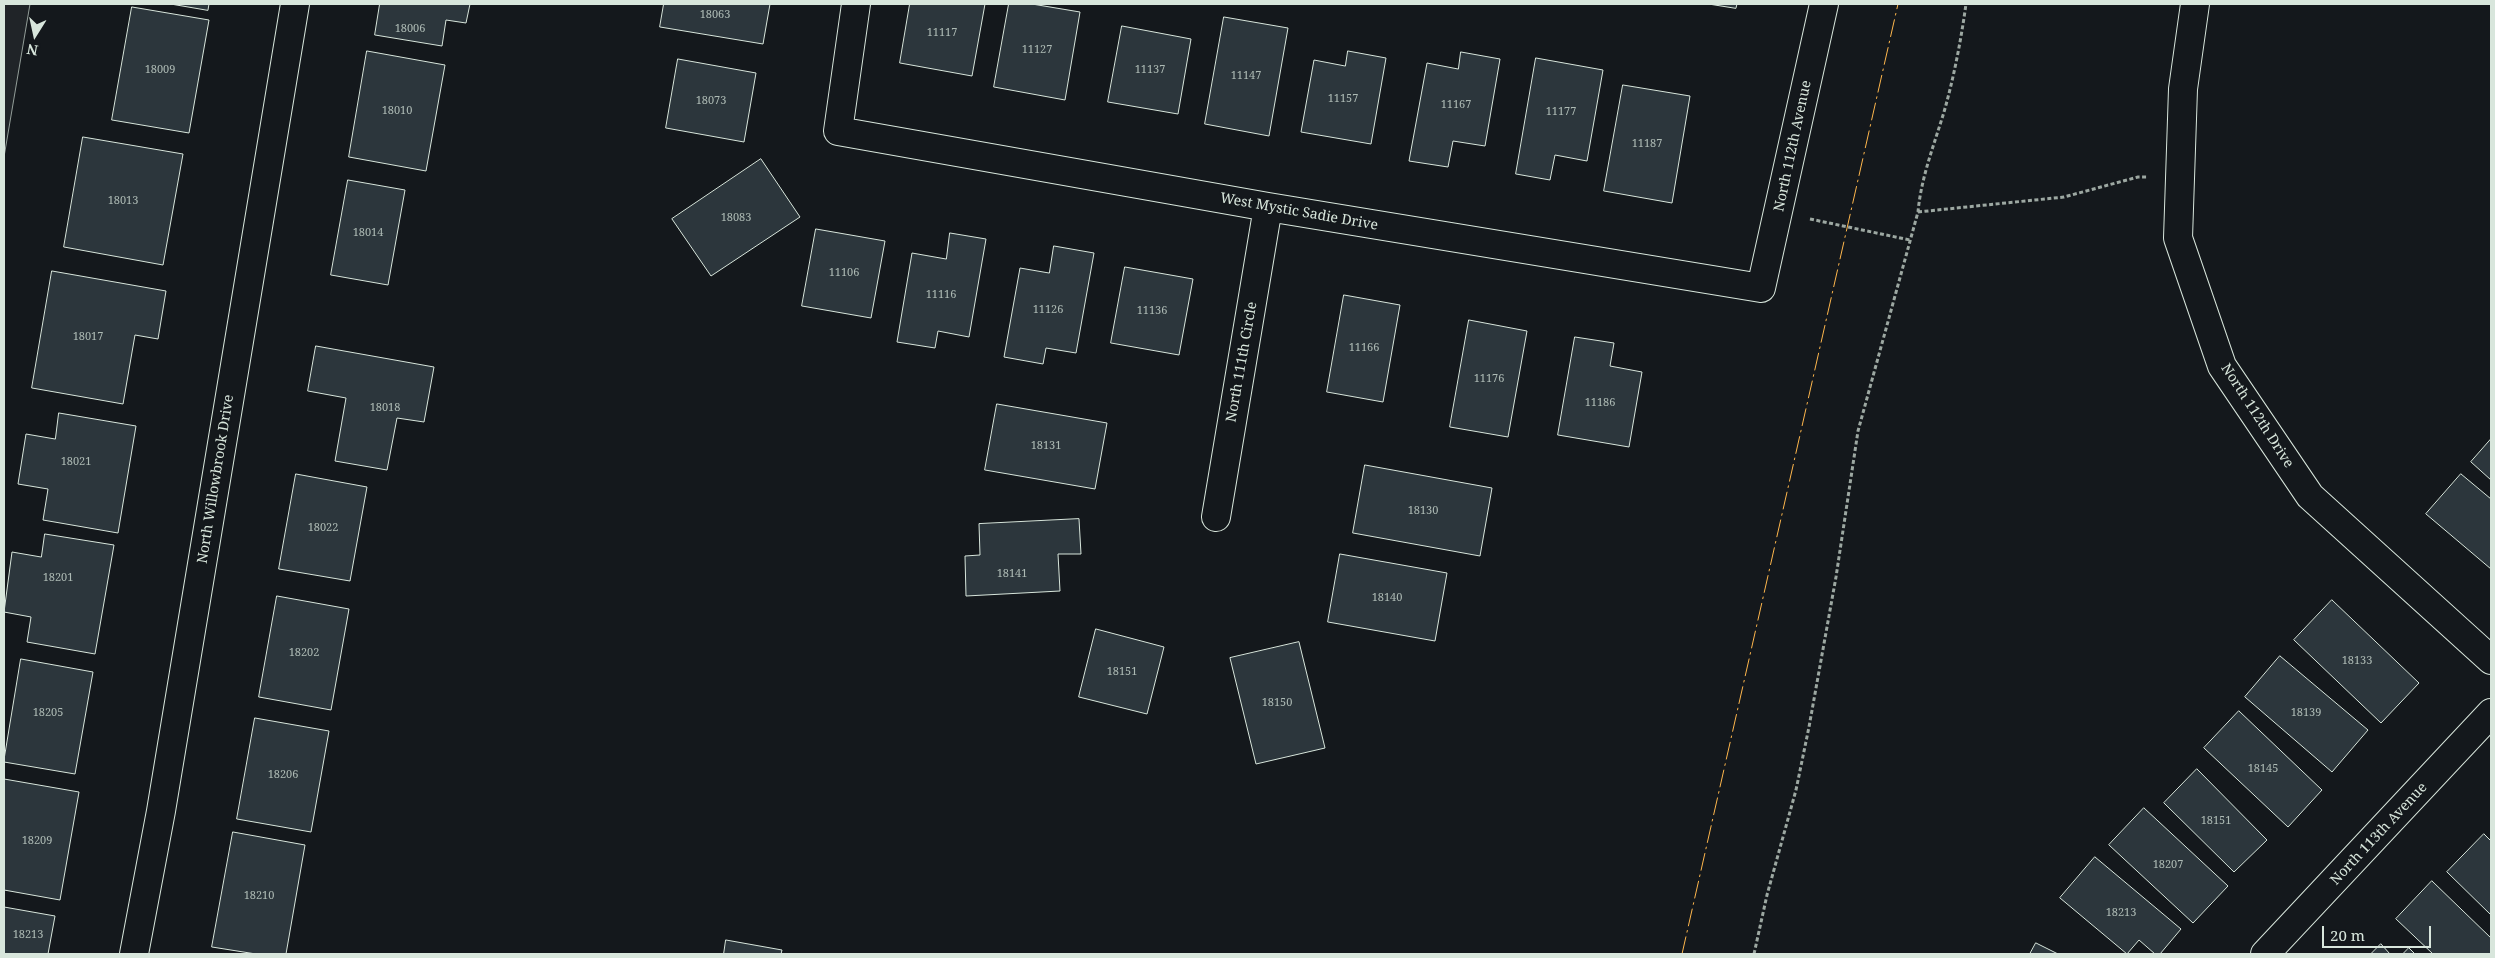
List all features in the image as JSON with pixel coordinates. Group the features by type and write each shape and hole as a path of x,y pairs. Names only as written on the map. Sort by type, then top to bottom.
{"street":[{"name":"North Willowbrook Drive","path":"134,954 161,811 295,4"},
{"name":"West Mystic Sadie Drive","path":"856,4 838,131 1268,207 1761,288"},
{"name":"North 112th Avenue","path":"1761,288 1824,4"},
{"name":"North 112th Drive","path":"2195,4 2183,89 2178,238 2222,366 2310,496 2491,660"},
{"name":"North 111th Circle","path":"1216,517 1268,207"},
{"name":"North 113th Avenue","path":"2265,954 2491,713"}],"path":[{"path":"1754,954 1796,790 1809,727 1836,577 1858,431 1882,353 1918,212 1920,195 1944,110 1959,48 1966,4"},
{"path":"1918,212 2064,197 2138,177 2180,176"},
{"path":"1778,213 1910,240"}],"shaded area":[{"path":"4,4 30,4 4,157"}],"building":[{"path":"171,4 209,4 208,10"},
{"path":"380,4 470,4 466,23 446,20 442,46 375,35"},
{"path":"664,4 770,4 763,44 660,27"},
{"path":"910,4 985,4 972,76 900,63"},
{"path":"1009,4 1032,4 1080,12 1065,100 994,87"},
{"path":"1709,4 1737,4 1736,8"},
{"path":"132,7 209,20 189,133 112,120"},
{"path":"1224,17 1288,28 1269,136 1205,124"},
{"path":"1122,26 1191,39 1178,114 1108,102"},
{"path":"367,51 445,65 426,171 349,157"},
{"path":"1348,51 1386,58 1371,144 1301,132 1314,60 1345,66"},
{"path":"1461,52 1500,59 1485,146 1453,141 1448,167 1409,161 1427,63 1458,69"},
{"path":"1536,58 1603,70 1587,161 1555,155 1550,180 1516,174"},
{"path":"678,59 756,73 744,142 666,128"},
{"path":"1623,85 1690,96 1672,203 1604,191"},
{"path":"83,137 183,154 163,265 64,247"},
{"path":"761,159 800,217 711,276 672,219"},
{"path":"348,180 405,190 388,285 331,275"},
{"path":"816,229 885,241 871,318 802,306"},
{"path":"950,233 986,239 969,337 938,331 935,348 897,342 912,253 946,259"},
{"path":"1054,246 1094,253 1076,353 1046,348 1043,364 1004,357 1020,268 1049,273"},
{"path":"1125,267 1193,279 1179,355 1111,343"},
{"path":"52,271 166,291 158,339 135,335 123,404 32,388"},
{"path":"1344,295 1400,305 1383,402 1327,392"},
{"path":"1469,320 1527,331 1508,437 1450,427"},
{"path":"1575,337 1614,343 1610,366 1642,372 1629,447 1558,435"},
{"path":"316,346 434,367 424,422 397,418 387,470 335,461 346,398 308,391"},
{"path":"997,404 1107,423 1095,489 985,470"},
{"path":"59,413 136,426 118,533 43,520 48,489 18,484 26,434 55,439"},
{"path":"2491,439 2491,480 2471,462"},
{"path":"1365,465 1492,488 1480,556 1353,533"},
{"path":"296,474 367,487 350,581 279,569"},
{"path":"2461,474 2491,499 2491,569 2426,514"},
{"path":"1079,519 1081,554 1058,554 1060,591 966,596 965,556 980,555 979,524"},
{"path":"45,534 114,545 95,654 27,642 31,617 4,612 12,552 41,557"},
{"path":"1340,554 1447,573 1435,641 1328,622"},
{"path":"277,596 349,609 331,710 259,697"},
{"path":"2332,600 2419,683 2381,723 2294,640"},
{"path":"1096,629 1164,647 1147,714 1079,697"},
{"path":"1299,642 1325,748 1256,764 1230,658"},
{"path":"2280,656 2368,730 2332,772 2245,697"},
{"path":"21,659 93,672 75,774 4,762"},
{"path":"2239,711 2322,790 2288,827 2204,748"},
{"path":"255,718 329,731 311,832 237,819"},
{"path":"2197,769 2267,840 2234,872 2164,803"},
{"path":"4,779 79,792 60,900 4,890"},
{"path":"2144,808 2228,886 2193,923 2109,845"},
{"path":"233,832 305,845 286,954 256,954 212,947"},
{"path":"2484,834 2491,841 2491,915 2447,872"},
{"path":"2095,857 2181,929 2160,954 2155,954 2139,940 2127,954 2060,898"},
{"path":"2432,881 2491,938 2491,954 2433,954 2396,919"},
{"path":"4,907 55,916 48,954 4,954"},
{"path":"726,940 782,950 781,954 724,954"},
{"path":"2036,943 2058,954 2030,954"},
{"path":"2381,944 2390,954 2371,954"},
{"path":"2409,948 2415,954 2403,954"}],"power":[{"path":"1682,954 1898,4"}]}
